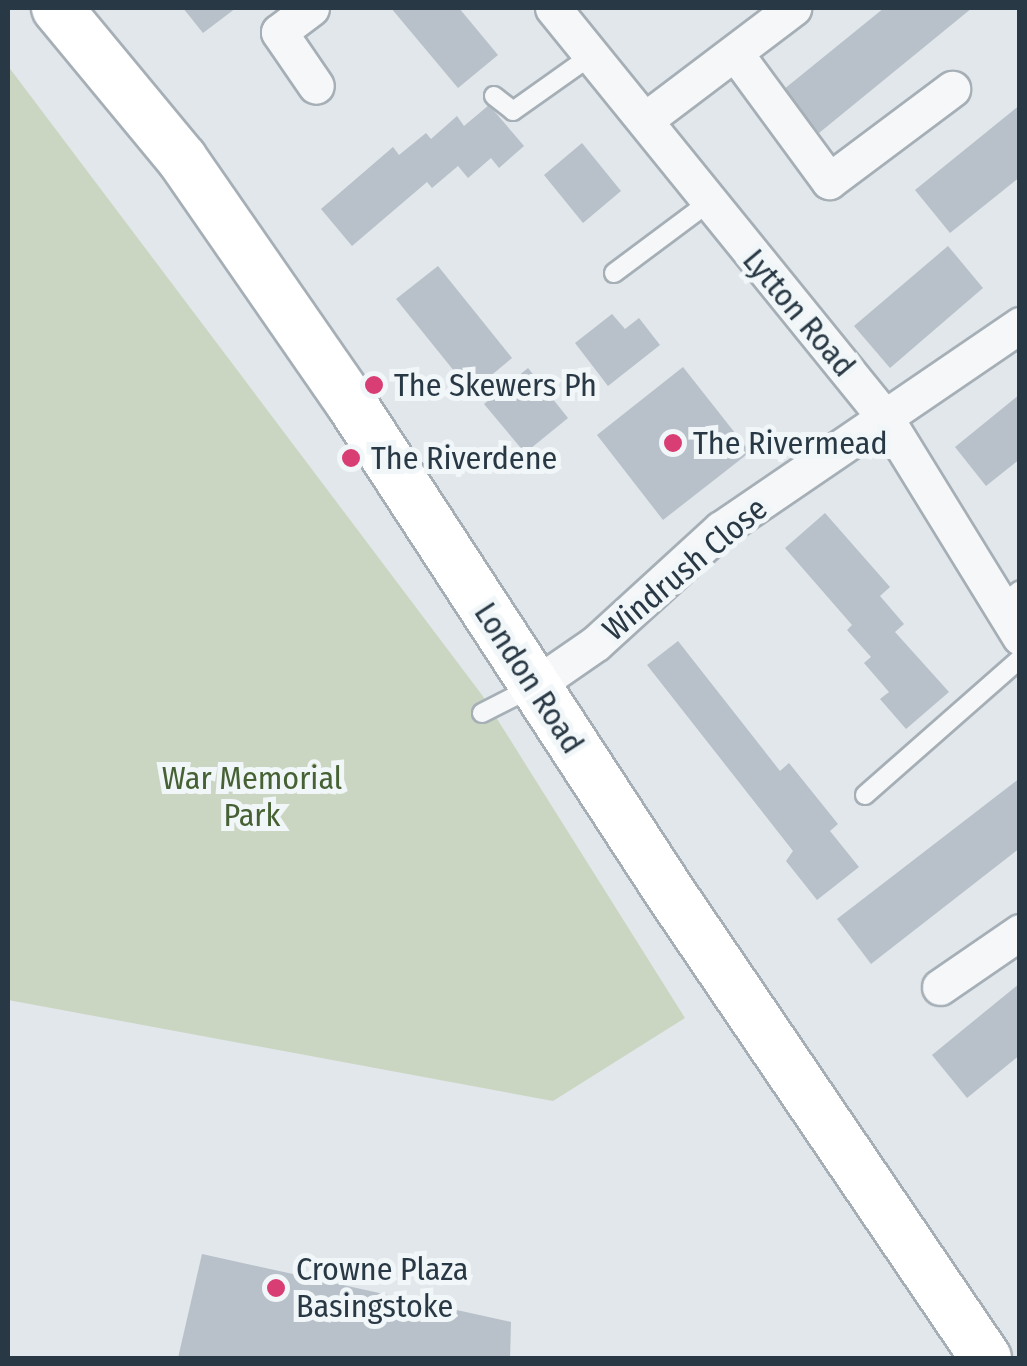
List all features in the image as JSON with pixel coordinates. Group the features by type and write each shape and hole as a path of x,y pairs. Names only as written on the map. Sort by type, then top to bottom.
{"street":[{"name":"London Road","path":"57,8 182,160 351,403 534,686 986,1358"},
{"path":"312,8 279,32 316,86"},
{"name":"Lytton Road","path":"553,8 886,419 1009,598 1020,637"},
{"path":"645,120 793,8"},
{"path":"735,53 829,181 952,89"},
{"name":"Windrush Close","path":"534,686 596,643 721,529 1020,324"},
{"path":"940,987 1020,932"}],"lane":[{"path":"494,96 513,110 592,55"},
{"path":"614,273 708,203"},
{"path":"864,795 1020,659"},
{"path":"482,713 534,686"}],"green space":[{"name":"War Memorial Park","path":"8,66 482,695 685,1018 553,1101 8,1000"}],"building":[{"path":"183,8 236,8 203,33"},
{"path":"391,8 459,8 498,55 458,88"},
{"path":"884,8 972,8 819,133 783,90"},
{"path":"489,105 524,146 499,168 491,158 468,178 458,166 432,188 427,182 352,246 321,209 393,147 399,155 426,133 431,139 457,116 464,126"},
{"path":"1020,105 1020,177 950,233 915,190"},
{"path":"582,143 621,191 583,223 544,175"},
{"path":"948,246 983,288 890,368 854,326"},
{"path":"438,266 512,358 471,392 396,299"},
{"path":"612,314 625,329 639,318 660,345 608,386 575,343"},
{"name":"The Rivermead","path":"683,367 750,452 663,520 597,435"},
{"path":"528,368 568,418 525,453 484,404"},
{"path":"1020,394 1020,459 986,486 955,447"},
{"path":"825,513 890,587 880,596 904,624 895,632 949,692 906,729 880,699 889,692 864,663 871,657 847,630 852,625 785,548"},
{"path":"678,641 780,771 789,763 838,824 830,831 859,867 817,900 786,861 793,851 647,665"},
{"path":"1020,778 1020,848 871,964 837,919"},
{"path":"1020,983 1020,1055 967,1098 932,1055"},
{"name":"Crowne Plaza Basingstoke","path":"202,1254 511,1322 510,1358 178,1358"}],"place":[{"name":"The Skewers Ph","path":"374,385"},
{"name":"The Rivermead","path":"673,443"},
{"name":"The Riverdene","path":"351,458"},
{"name":"Crowne Plaza Basingstoke","path":"276,1288"}]}
